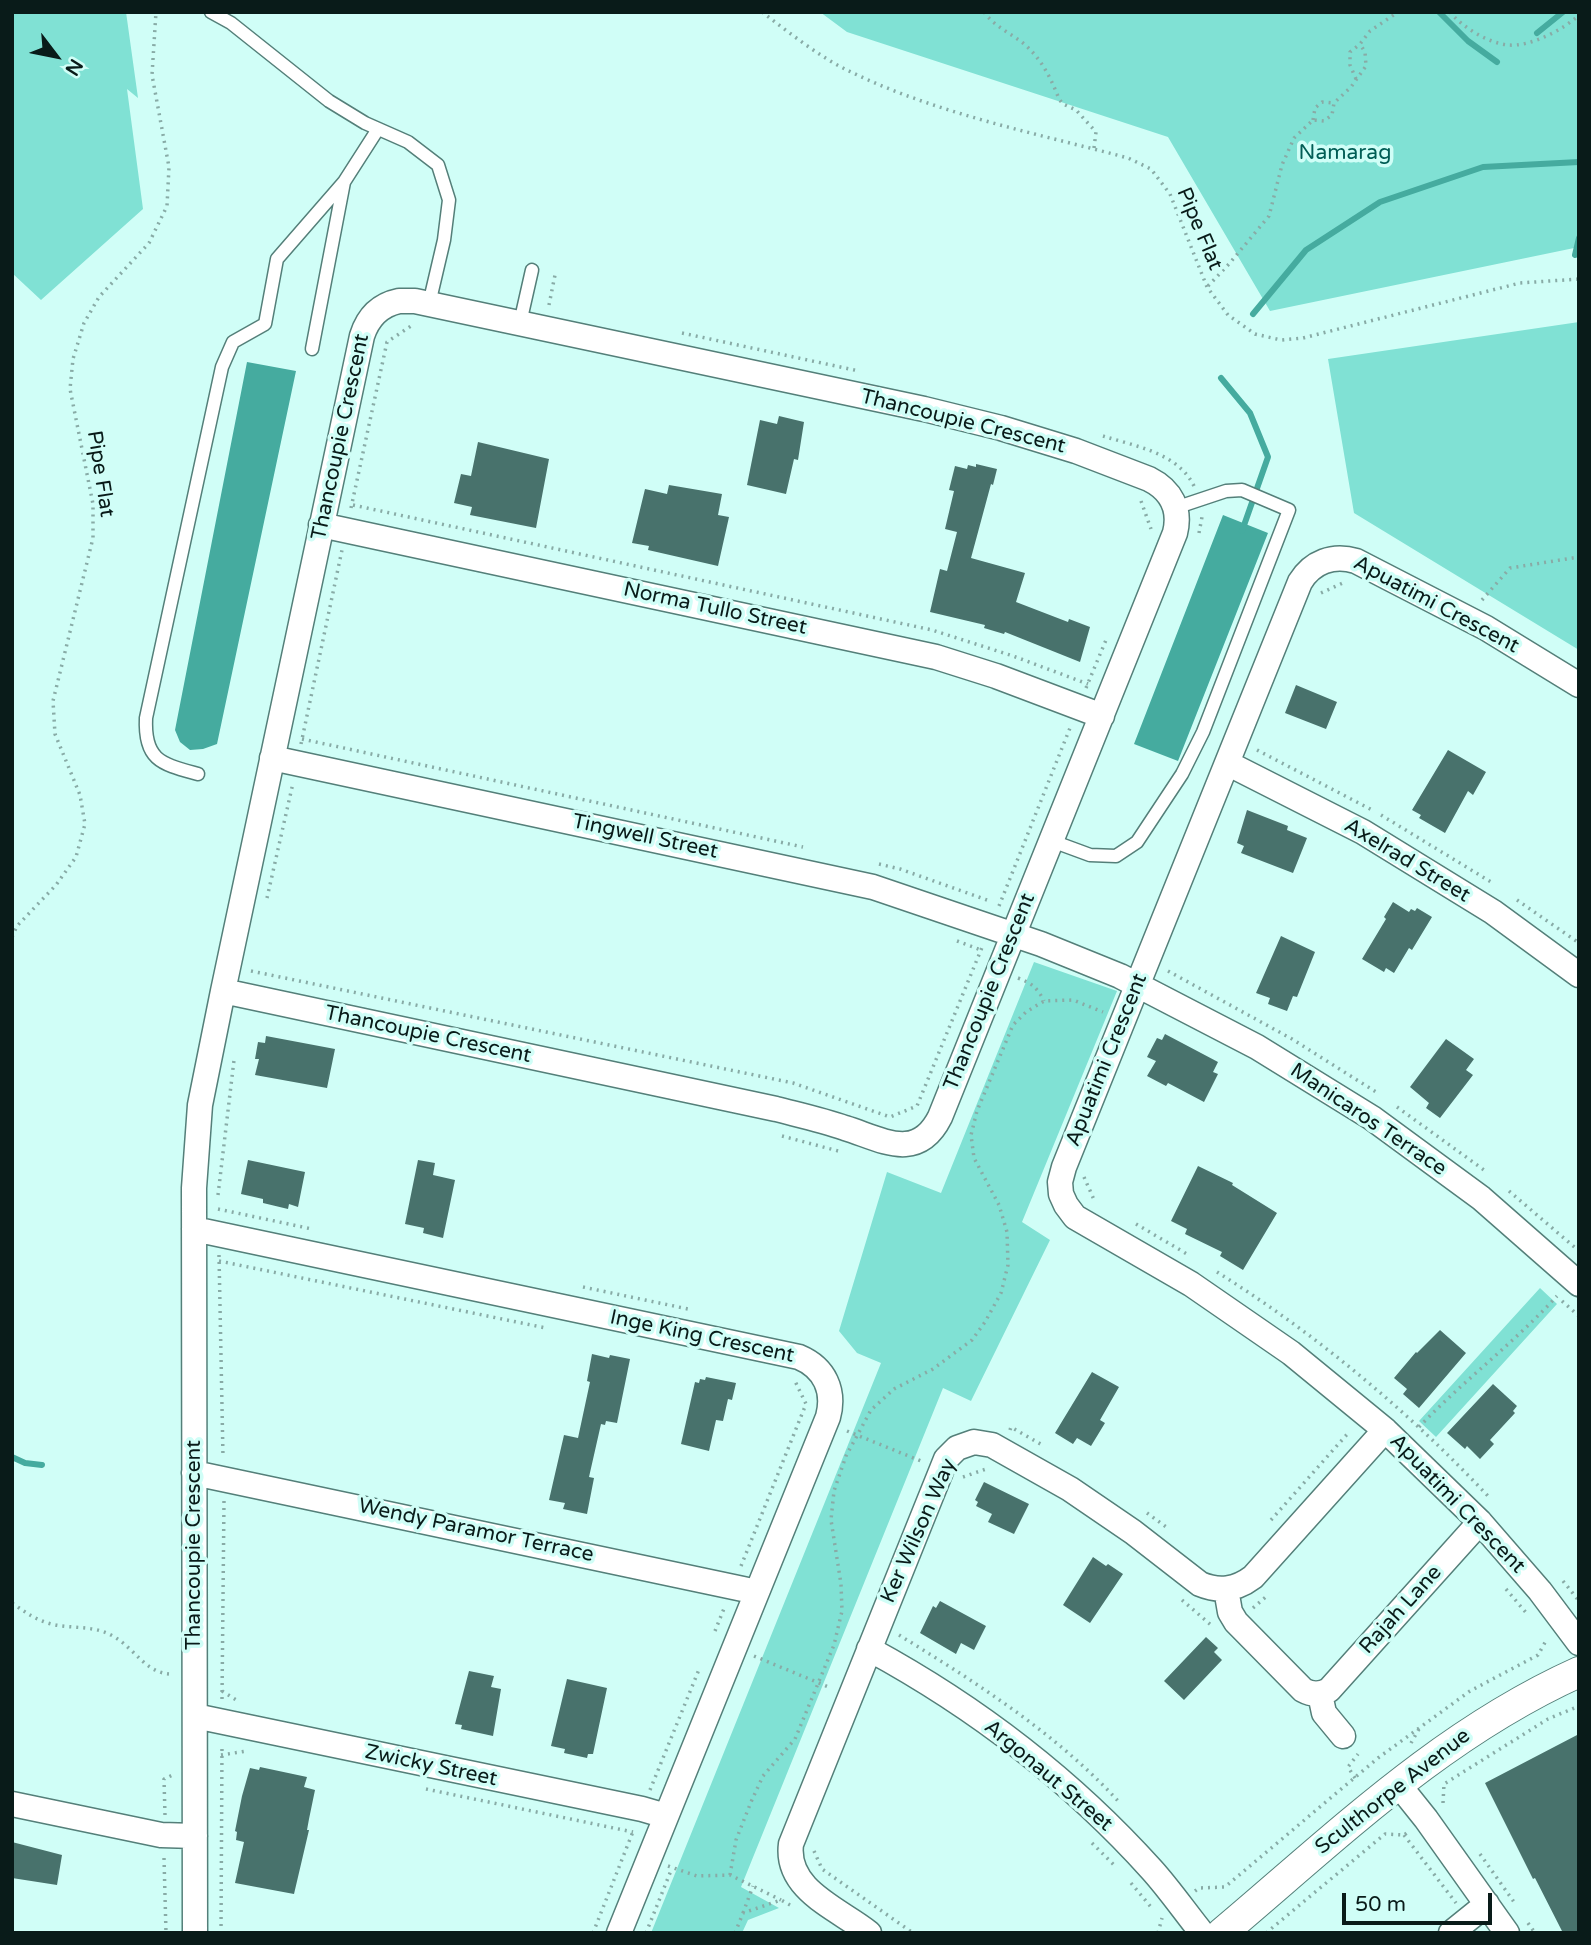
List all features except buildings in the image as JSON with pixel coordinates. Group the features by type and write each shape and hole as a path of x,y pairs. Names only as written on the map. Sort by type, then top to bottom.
{"street":[{"name":"Thancoupie Crescent","path":"195,1933 194,1229 200,1105 223,991 321,525 364,328 372,315 388,304 407,300 522,311 1001,428 1076,451 1153,480 1165,490 1175,508 1175,533 1052,841 1002,931 936,1124 923,1138 900,1145 885,1143 847,1128 776,1109 223,991"},
{"name":"Norma Tullo Street","path":"321,525 875,642 996,676 1102,716"},
{"name":"Apuatimi Crescent","path":"1579,685 1486,628 1359,562 1345,558 1329,559 1312,568 1300,582 1061,1175 1061,1194 1070,1212 1081,1222 1191,1284 1291,1353 1385,1430 1480,1522 1540,1591 1579,1643"},
{"name":"Tingwell Street","path":"272,758 825,876 908,898 1053,949 1138,985"},
{"name":"Axelrad Street","path":"1227,763 1363,832 1493,912 1579,975"},
{"name":"Manicaros Terrace","path":"1138,985 1257,1046 1372,1118 1480,1198 1579,1284"},
{"name":"Inge King Crescent","path":"194,1229 799,1357 816,1367 827,1383 830,1406 825,1423 745,1589 734,1648 619,1933"},
{"path":"1355,1740 1324,1713 1320,1694 1303,1690 1236,1622 1227,1604 1226,1589 1240,1586 1253,1577 1385,1430"},
{"name":"Ker Wilson Way","path":"869,1933 802,1884 792,1868 790,1852 793,1837 850,1695 879,1655 942,1469 951,1453 965,1444 983,1442 994,1458 1091,1504 1133,1532 1200,1584 1214,1589 1226,1589"},
{"name":"Wendy Paramor Terrace","path":"194,1473 745,1589"},
{"name":"Rajah Lane","path":"1320,1694 1330,1689 1480,1522"},
{"name":"Argonaut Street","path":"879,1655 948,1694 1022,1747 1081,1798 1153,1872 1202,1933"},
{"name":"Sculthorpe Avenue","path":"1222,1933 1398,1784 1478,1725 1514,1703 1579,1672"},
{"name":"Zwicky Street","path":"195,1716 666,1816"},
{"path":"1398,1784 1507,1933"},
{"path":"12,1804 160,1835 195,1836"},
{"path":"1459,1926 1488,1904"}],"lane":[{"path":"211,12 231,23 329,101 378,129 408,142 438,165 449,200 444,240 429,304"},
{"path":"198,774 164,765 154,755 148,744 146,718 222,367 233,342 265,324 277,259 344,182 378,129"},
{"path":"312,349 344,182"},
{"path":"522,311 532,270"},
{"path":"1052,841 1090,855 1116,856 1138,842 1182,774 1203,732 1289,510 1242,491 1226,491 1175,508"}],"path":[{"name":"Pipe Flat","path":"12,937 17,926 56,885 76,857 85,824 80,795 55,734 53,701 93,538 93,504 70,389 73,359 84,323 99,297 149,243 167,206 169,167 152,75 156,12"},
{"name":"Pipe Flat","path":"762,12 802,42 850,72 874,82 959,114 1094,148 1128,158 1151,169 1170,194 1207,287 1228,315 1255,334 1282,340 1303,338 1520,283 1579,279"},
{"path":"984,12 990,21 1037,56 1059,99 1076,110 1096,132 1094,148"},
{"path":"1356,79 1350,65 1350,52 1370,31 1398,12"},
{"path":"1450,12 1457,21 1475,34 1508,45 1538,40 1570,23 1579,15"},
{"path":"1313,120 1324,121 1332,115 1334,103 1351,87 1366,66 1365,52 1360,44"},
{"path":"1207,287 1269,216 1282,165 1294,138 1313,120 1315,108 1322,102 1334,103"},
{"path":"522,311 549,305 555,275"},
{"path":"302,739 387,342 414,324"},
{"path":"681,333 866,372"},
{"path":"1100,435 1163,456 1190,476 1203,510 1199,533"},
{"path":"1141,500 1152,528"},
{"path":"1474,608 1510,568 1579,556"},
{"path":"1321,592 1347,581"},
{"path":"251,971 793,1083 890,1117 917,1106 1002,931 1088,684"},
{"path":"730,1875 736,1840 751,1802 763,1776 796,1739 834,1645 842,1611 841,1584 831,1520 834,1491 856,1434 871,1410 894,1389 933,1369 972,1340 1001,1293 1008,1265 1007,1232 999,1205 974,1158 971,1136 976,1111 1013,1025 1026,1012 1044,1001 1058,1000 1073,1000 1123,1020"},
{"path":"218,1195 234,1059"},
{"path":"218,1209 223,1479 221,1933"},
{"path":"219,1261 548,1329"},
{"path":"1419,1427 1455,1389 1526,1330 1556,1296 1579,1316"},
{"path":"794,1379 806,1404 745,1589 712,1640 850,1695"},
{"path":"825,1423 962,1478 994,1458 1011,1427 1045,1447"},
{"path":"1271,1521 1350,1431 1344,1425"},
{"path":"994,1458 999,1474"},
{"path":"1142,1509 1171,1531"},
{"path":"1505,1587 1530,1618"},
{"path":"1180,1599 1219,1632"},
{"path":"12,1603 27,1615 51,1624 105,1632 122,1642 157,1673 194,1674"},
{"path":"879,1655 899,1634"},
{"path":"1199,1888 1225,1887 1355,1778 1470,1691 1538,1655 1547,1639"},
{"path":"651,1787 702,1664"},
{"path":"1443,1805 1444,1784 1548,1719 1579,1706"},
{"path":"1355,1740 1348,1767 1355,1778"},
{"path":"221,1755 246,1751 260,1754"},
{"path":"420,1787 633,1832 593,1933"},
{"path":"1266,1933 1385,1834 1404,1835 1459,1926"},
{"path":"1090,1841 1118,1869"},
{"path":"812,1847 822,1870 913,1933"},
{"path":"626,1849 697,1876 730,1875 801,1912"},
{"path":"164,1858 166,1933"},
{"path":"646,1933 672,1868"},
{"path":"1127,1878 1153,1909"},
{"path":"735,1933 753,1886"},
{"path":"743,1913 781,1900"},
{"path":"1158,1933 1161,1919"}],"green space":[{"path":"12,12 126,12 138,98 127,89 143,209 41,300 12,273"},
{"name":"Namarag","path":"820,12 1579,12 1579,247 1270,311 1168,137 847,32"},
{"path":"1579,322 1579,650 1354,513 1328,359"},
{"path":"1034,962 1117,991 1022,1222 1050,1240 971,1401 943,1388 741,1887 779,1908 748,1920 742,1933 651,1933 881,1363 857,1353 839,1331 887,1172 941,1193"},
{"path":"1540,1288 1557,1304 1436,1437 1419,1421"}],"shaded area":[{"path":"247,362 296,371 217,744 190,750 180,742 175,730"},
{"path":"1223,515 1268,533 1178,761 1134,744"}],"waterway":[{"path":"1439,12 1468,41 1497,62"},
{"path":"1537,33 1563,12"},
{"path":"1253,314 1306,250 1380,202 1483,167 1579,162"},
{"path":"1575,255 1579,238"},
{"path":"1221,378 1250,413 1268,457 1242,531"},
{"path":"12,1457 25,1463 42,1465"}]}
